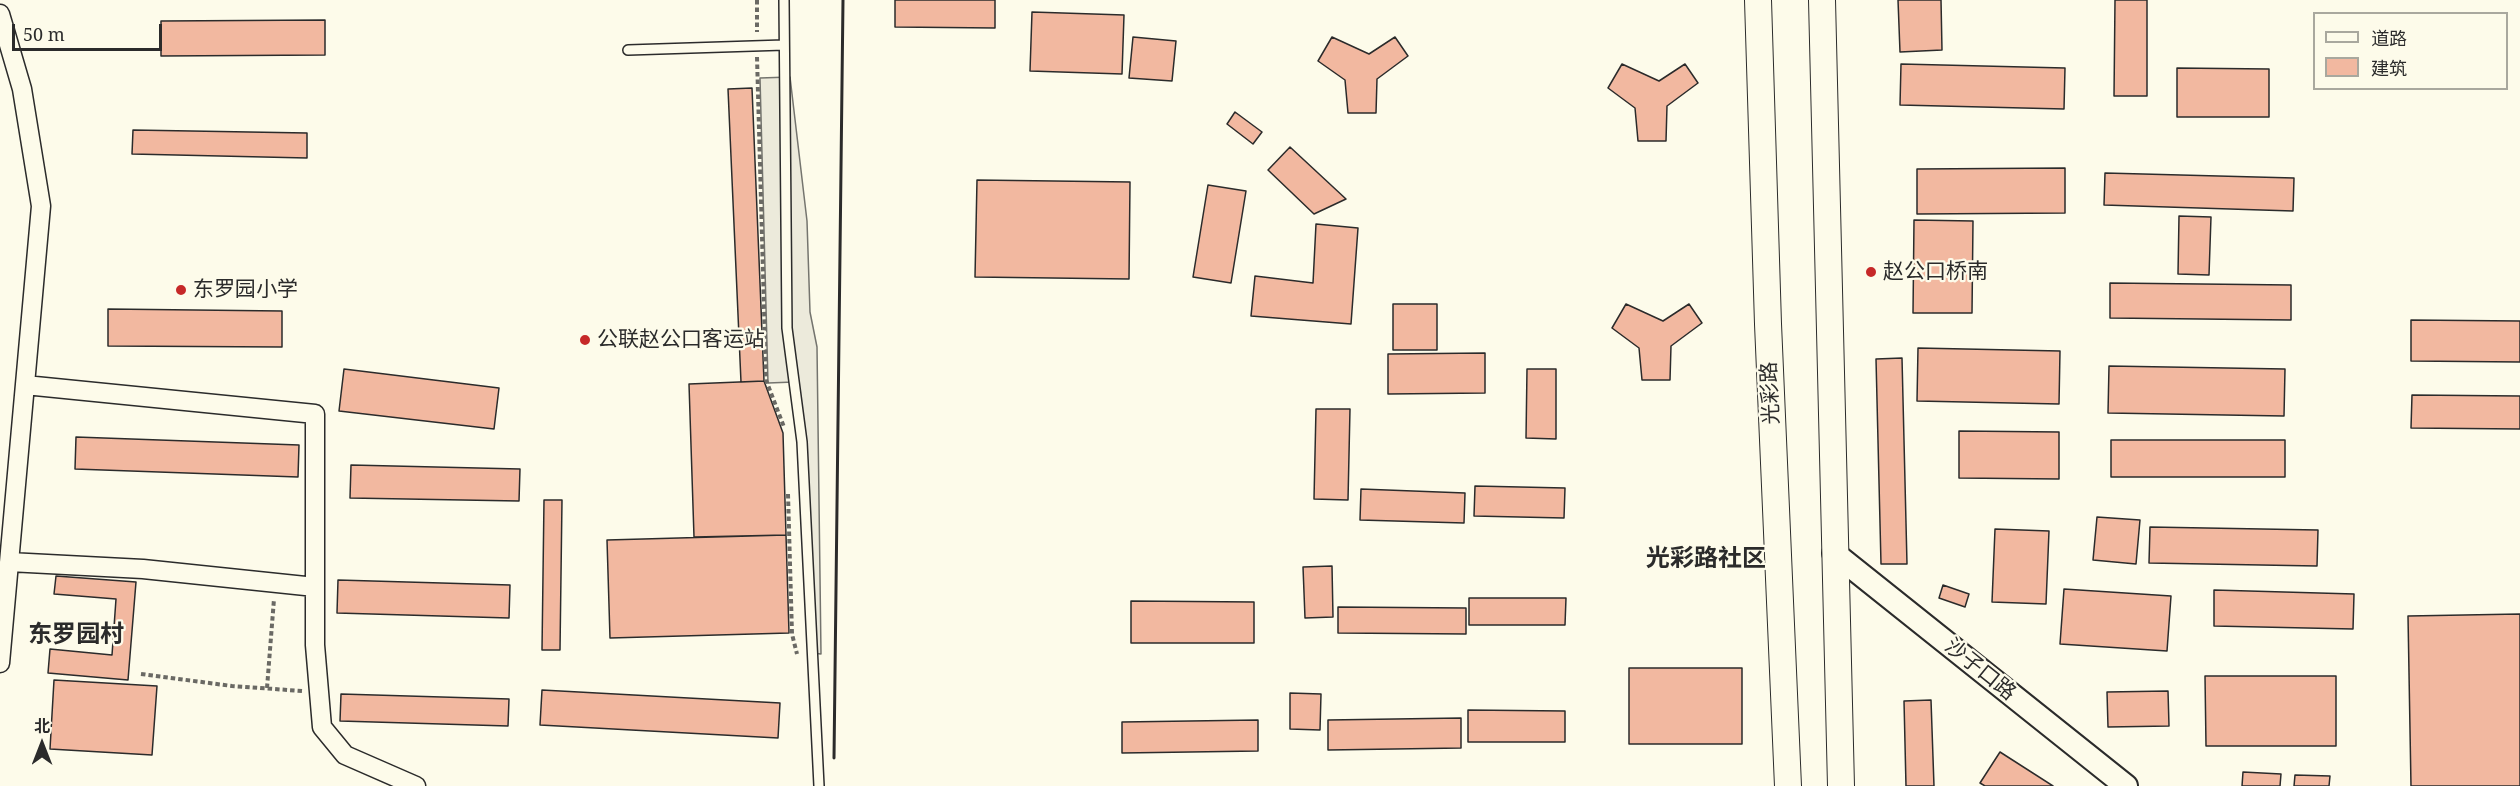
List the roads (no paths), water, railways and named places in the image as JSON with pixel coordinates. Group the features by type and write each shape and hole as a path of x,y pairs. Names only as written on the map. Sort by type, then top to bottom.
{"main road":[{"name":"光彩路","path":"1758,0 1768,313 1788,786"},
{"path":"1822,0 1841,786"}],"street":[{"path":"0,14 22,89 41,206 0,663"},
{"path":"25,385 315,414 315,645 322,727 345,754 416,786"},
{"name":"沙子口路","path":"1834,554 2126,786"},
{"path":"9,562 143,569 315,587"}],"lane":[{"path":"784,0 787,328 802,442 819,786"},
{"path":"628,50 784,45"}],"place":[{"name":"赵公口桥南","path":"1871,272"},
{"name":"东罗园小学","path":"181,290"},
{"name":"公联赵公口客运站","path":"585,340"}],"district":[{"name":"光彩路社区","path":"1706,559"},
{"name":"东罗园村","path":"76,635"}]}
